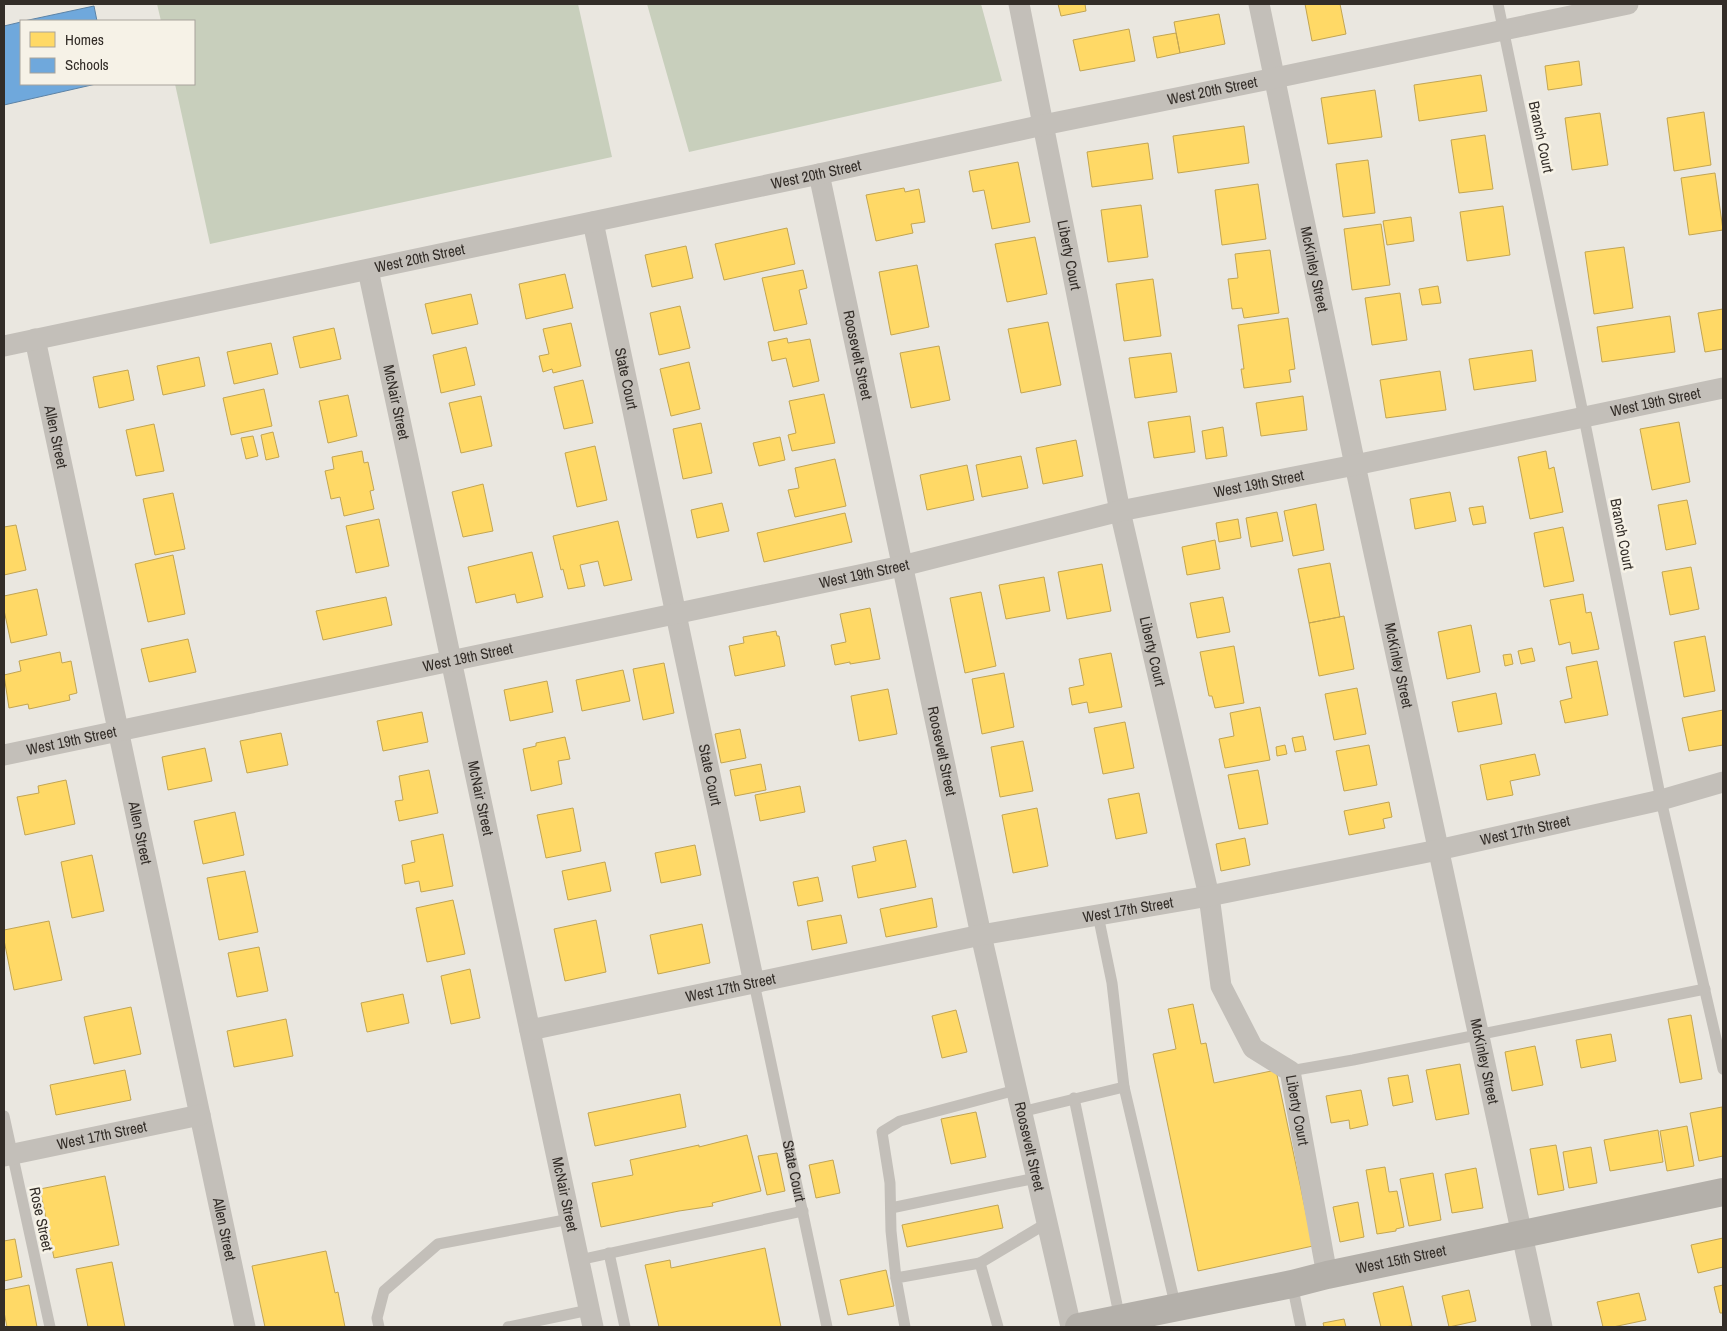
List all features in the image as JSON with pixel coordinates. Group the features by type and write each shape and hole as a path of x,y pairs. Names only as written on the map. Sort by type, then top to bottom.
{"main road":[{"name":"West 15th Street","path":"1079,1327 1292,1284 1522,1233 1723,1192"}],"street":[{"name":"Liberty Court","path":"1018,4 1120,511 1209,896 1221,986 1253,1048 1290,1071 1327,1275"},
{"name":"McKinley Street","path":"1259,4 1355,465 1542,1327"},
{"name":"West 20th Street","path":"4,346 1043,125 1628,4"},
{"name":"Roosevelt Street","path":"819,174 981,935 1071,1327"},
{"name":"State Court","path":"593,222 754,983"},
{"name":"McNair Street","path":"368,270 591,1318"},
{"name":"Allen Street","path":"35,340 245,1327"},
{"name":"West 19th Street","path":"4,755 902,566 1120,511 1355,465 1723,388"},
{"name":"West 17th Street","path":"530,1030 981,935 1209,896 1438,850 1661,800 1723,782"},
{"name":"West 17th Street","path":"8,1155 200,1115"}],"lane":[{"name":"Branch Court","path":"1498,4 1661,800 1722,1062"},
{"path":"1098,915 1112,984 1124,1087 1176,1308"},
{"name":"State Court","path":"754,983 827,1327"},
{"path":"1290,1071 1705,989"},
{"path":"1021,1112 1124,1087"},
{"path":"905,1327 896,1278 891,1231 890,1183 882,1132 900,1121 1016,1090"},
{"path":"1074,1098 1120,1319"},
{"name":"Rose Street","path":"4,1116 8,1155 50,1327"},
{"path":"890,1208 1036,1178"},
{"path":"578,1260 803,1211"},
{"path":"379,1327 377,1318 384,1292 438,1244 570,1219"},
{"path":"896,1278 980,1263 1046,1223"},
{"path":"609,1254 626,1327"},
{"path":"980,1263 998,1327"},
{"path":"1292,1284 1301,1327"},
{"path":"508,1327 591,1318"}],"green space":[{"path":"157,4 578,4 612,157 210,244 175,85 195,85 195,20 161,20"},
{"path":"647,4 981,4 1002,81 689,152"}],"building: Homes":[{"path":"1058,4 1085,4 1086,11 1061,16"},
{"path":"1305,4 1340,4 1346,34 1312,41"},
{"path":"1219,14 1225,44 1180,53 1174,22"},
{"path":"1129,29 1135,61 1080,71 1073,40"},
{"path":"1176,33 1180,53 1157,58 1153,37"},
{"path":"1579,61 1582,85 1548,90 1545,66"},
{"path":"1481,75 1487,111 1419,121 1414,85"},
{"path":"1375,90 1382,137 1328,144 1321,98"},
{"path":"1704,112 1711,165 1674,171 1667,118"},
{"path":"1600,113 1608,165 1572,170 1565,118"},
{"path":"1244,126 1249,163 1178,173 1173,136"},
{"path":"1485,135 1493,189 1459,193 1451,140"},
{"path":"1148,143 1153,179 1092,187 1087,152"},
{"path":"1368,160 1375,213 1343,217 1336,164"},
{"path":"1018,162 1030,222 992,229 984,190 973,192 969,171"},
{"path":"1715,173 1723,230 1689,235 1681,178"},
{"path":"1258,184 1266,239 1222,245 1215,190"},
{"path":"904,188 905,192 919,189 925,222 911,224 913,233 876,241 866,195"},
{"path":"1141,205 1148,257 1108,262 1101,210"},
{"path":"1503,206 1510,255 1467,261 1460,212"},
{"path":"1411,217 1414,241 1387,245 1383,221"},
{"path":"1381,224 1390,285 1352,290 1344,229"},
{"path":"787,228 795,264 724,280 715,244"},
{"path":"1035,237 1047,294 1007,302 995,244"},
{"path":"686,246 693,278 652,287 645,255"},
{"path":"1624,247 1633,308 1594,314 1585,252"},
{"path":"1270,250 1279,313 1244,318 1242,308 1232,309 1228,279 1238,278 1235,254"},
{"path":"917,265 929,327 891,335 879,272"},
{"path":"803,270 807,288 799,290 807,324 774,331 762,278"},
{"path":"565,274 573,308 526,319 519,284"},
{"path":"1153,279 1161,336 1124,341 1116,284"},
{"path":"1438,286 1441,303 1422,305 1419,289"},
{"path":"1400,293 1407,340 1372,345 1365,298"},
{"path":"471,294 478,324 432,334 425,304"},
{"path":"680,306 690,348 659,355 650,313"},
{"path":"1723,309 1723,349 1705,352 1698,313"},
{"path":"1670,316 1675,352 1602,362 1597,327"},
{"path":"1288,318 1295,369 1289,370 1291,382 1244,388 1241,369 1244,369 1238,325"},
{"path":"1048,322 1061,385 1021,393 1008,329"},
{"path":"571,323 581,366 553,373 552,369 543,372 539,356 549,354 543,329"},
{"path":"334,328 341,359 300,368 293,337"},
{"path":"787,338 788,343 810,339 819,381 793,387 786,358 772,361 768,342"},
{"path":"271,343 278,374 234,384 227,352"},
{"path":"939,346 950,400 911,408 900,353"},
{"path":"466,347 475,385 441,393 433,355"},
{"path":"1532,350 1536,381 1474,390 1469,359"},
{"path":"1171,353 1177,392 1135,398 1129,358"},
{"path":"199,357 205,386 163,395 157,366"},
{"path":"689,362 700,409 671,416 660,369"},
{"path":"128,370 134,400 99,408 93,377"},
{"path":"1440,371 1446,410 1386,418 1380,380"},
{"path":"583,380 593,423 564,429 554,387"},
{"path":"264,389 272,426 231,435 223,398"},
{"path":"824,394 835,443 792,451 788,435 796,433 789,401"},
{"path":"348,395 357,436 328,443 319,401"},
{"path":"481,396 492,446 461,453 449,403"},
{"path":"1303,396 1307,430 1261,436 1256,403"},
{"path":"1190,416 1195,452 1154,458 1148,422"},
{"path":"1679,422 1690,482 1652,490 1640,429"},
{"path":"701,423 712,473 683,479 673,429"},
{"path":"154,424 164,471 136,476 126,430"},
{"path":"1223,427 1227,456 1206,459 1202,431"},
{"path":"273,432 279,457 266,460 261,435"},
{"path":"253,436 258,456 246,459 241,438"},
{"path":"780,437 785,460 759,466 753,443"},
{"path":"1076,440 1083,476 1043,484 1036,448"},
{"path":"595,446 607,500 577,507 565,453"},
{"path":"362,451 364,463 368,462 374,490 370,491 374,509 344,516 340,497 331,499 325,471 334,469 332,457"},
{"path":"1546,451 1549,469 1554,467 1563,512 1530,519 1518,457"},
{"path":"1021,456 1028,488 982,497 976,465"},
{"path":"835,459 846,506 795,517 788,490 799,488 795,468"},
{"path":"967,465 974,500 927,510 920,475"},
{"path":"483,484 493,531 463,537 452,492"},
{"path":"1450,492 1456,521 1415,529 1410,499"},
{"path":"173,493 185,549 155,555 143,499"},
{"path":"1687,500 1696,544 1666,550 1658,505"},
{"path":"722,503 729,531 697,538 691,510"},
{"path":"1316,504 1324,550 1293,556 1284,511"},
{"path":"1483,506 1486,523 1473,525 1469,508"},
{"path":"1277,512 1283,541 1251,547 1246,518"},
{"path":"845,513 852,542 764,562 757,533"},
{"path":"379,519 389,566 356,573 346,526"},
{"path":"1238,519 1241,538 1219,542 1216,523"},
{"path":"618,521 632,580 604,586 598,561 580,565 585,586 568,589 563,569 561,570 553,536"},
{"path":"16,525 26,570 4,575 4,527"},
{"path":"1563,527 1574,581 1544,587 1534,533"},
{"path":"1215,540 1220,569 1187,575 1182,547"},
{"path":"532,552 543,597 517,603 515,594 476,603 468,567"},
{"path":"173,555 185,614 148,622 135,564"},
{"path":"1330,563 1340,617 1309,623 1298,569"},
{"path":"1102,564 1111,611 1067,619 1058,572"},
{"path":"1691,567 1699,609 1670,615 1662,572"},
{"path":"1044,577 1050,611 1006,619 999,585"},
{"path":"37,589 47,635 11,643 4,610 4,596"},
{"path":"981,592 996,666 965,673 950,598"},
{"path":"1583,594 1586,613 1591,612 1599,649 1572,654 1570,642 1559,645 1550,600"},
{"path":"386,597 392,625 323,640 316,611"},
{"path":"1223,597 1230,632 1197,638 1190,603"},
{"path":"870,608 880,659 835,665 831,645 846,642 840,614"},
{"path":"1344,616 1354,669 1319,676 1309,623"},
{"path":"1471,625 1480,672 1447,679 1438,632"},
{"path":"776,631 777,636 779,636 785,666 735,676 729,646 744,643 743,637"},
{"path":"1705,636 1715,691 1684,697 1674,642"},
{"path":"188,639 196,672 149,682 141,649"},
{"path":"1234,646 1244,703 1215,708 1212,696 1209,696 1200,652"},
{"path":"1532,648 1535,661 1521,664 1518,651"},
{"path":"60,652 62,663 71,661 77,693 69,695 70,700 29,709 28,704 9,708 4,675 21,671 19,661"},
{"path":"1111,653 1122,707 1089,713 1087,702 1072,705 1069,688 1084,685 1079,659"},
{"path":"1511,654 1513,664 1505,666 1503,655"},
{"path":"1597,661 1608,715 1565,723 1560,701 1572,698 1566,667"},
{"path":"664,663 674,713 643,720 633,669"},
{"path":"623,670 630,701 582,711 576,680"},
{"path":"1004,673 1014,727 982,734 972,679"},
{"path":"547,681 553,712 510,721 504,690"},
{"path":"1357,688 1366,734 1334,740 1325,694"},
{"path":"888,689 897,734 859,741 851,696"},
{"path":"1496,693 1502,724 1458,732 1452,702"},
{"path":"1260,707 1270,760 1225,768 1219,739 1234,736 1230,713"},
{"path":"1723,710 1723,745 1689,751 1682,718"},
{"path":"422,712 428,742 383,751 377,721"},
{"path":"1125,722 1134,768 1103,774 1094,728"},
{"path":"740,729 746,758 721,763 715,734"},
{"path":"281,733 288,765 247,773 240,741"},
{"path":"1303,736 1306,750 1295,752 1292,738"},
{"path":"565,737 570,759 558,761 562,784 531,791 523,749 536,746 536,743"},
{"path":"1023,741 1033,791 1000,797 991,747"},
{"path":"1285,745 1287,754 1277,756 1276,747"},
{"path":"1369,745 1377,785 1344,791 1336,751"},
{"path":"205,748 212,781 168,790 162,757"},
{"path":"1535,754 1540,775 1510,781 1513,795 1487,800 1480,765"},
{"path":"761,764 766,790 735,796 730,770"},
{"path":"429,770 438,813 399,821 395,801 403,800 399,776"},
{"path":"1258,770 1268,824 1239,829 1228,775"},
{"path":"66,780 75,824 25,835 17,797 39,793 38,786"},
{"path":"800,786 805,812 760,821 755,795"},
{"path":"1139,793 1147,833 1116,839 1108,799"},
{"path":"1389,802 1392,817 1383,819 1385,828 1349,835 1344,811"},
{"path":"573,808 581,851 546,858 537,815"},
{"path":"1037,808 1048,866 1013,873 1002,815"},
{"path":"235,812 244,855 203,864 194,821"},
{"path":"443,834 453,886 421,892 419,881 405,884 402,865 415,862 411,841"},
{"path":"1245,838 1250,865 1221,871 1216,844"},
{"path":"906,840 916,887 858,898 852,866 876,861 873,847"},
{"path":"695,845 701,875 661,883 655,853"},
{"path":"92,855 104,911 72,918 61,862"},
{"path":"605,862 611,891 568,900 562,871"},
{"path":"245,871 258,932 219,940 207,878"},
{"path":"818,877 823,901 798,906 793,882"},
{"path":"932,898 937,927 886,937 880,909"},
{"path":"453,900 465,954 427,962 416,908"},
{"path":"841,915 847,943 812,950 807,921"},
{"path":"596,920 606,972 565,981 554,929"},
{"path":"49,921 62,980 14,990 4,940 4,930"},
{"path":"702,924 710,963 658,974 650,935"},
{"path":"259,947 268,991 237,997 228,953"},
{"path":"470,969 480,1018 451,1024 441,976"},
{"path":"403,994 409,1023 367,1032 361,1003"},
{"path":"1193,1004 1201,1044 1206,1043 1214,1083 1276,1070 1313,1246 1198,1271 1153,1054 1176,1049 1168,1009"},
{"path":"131,1007 141,1054 94,1064 84,1017"},
{"path":"956,1010 967,1052 942,1058 932,1016"},
{"path":"1691,1015 1702,1079 1680,1083 1668,1019"},
{"path":"286,1019 293,1056 234,1067 227,1031"},
{"path":"1611,1034 1616,1061 1581,1068 1576,1040"},
{"path":"1535,1046 1543,1085 1512,1091 1505,1052"},
{"path":"1460,1064 1469,1114 1436,1120 1426,1070"},
{"path":"125,1070 131,1100 56,1115 50,1085"},
{"path":"1408,1075 1413,1102 1393,1106 1388,1078"},
{"path":"1361,1090 1368,1125 1350,1129 1349,1120 1331,1123 1326,1096"},
{"path":"680,1094 686,1127 595,1146 588,1113"},
{"path":"1722,1107 1723,1156 1699,1161 1690,1113"},
{"path":"976,1112 986,1157 951,1164 941,1119"},
{"path":"1687,1126 1694,1166 1667,1171 1660,1131"},
{"path":"1658,1130 1663,1162 1610,1171 1604,1140"},
{"path":"747,1135 761,1191 712,1203 713,1206 601,1227 592,1183 633,1175 630,1160 699,1145 699,1147"},
{"path":"1556,1145 1564,1190 1538,1195 1530,1149"},
{"path":"1591,1147 1597,1183 1569,1188 1563,1152"},
{"path":"777,1153 785,1191 767,1195 758,1156"},
{"path":"833,1160 840,1193 816,1198 809,1165"},
{"path":"1385,1167 1389,1192 1397,1191 1404,1227 1396,1229 1396,1231 1377,1234 1366,1170"},
{"path":"1476,1168 1483,1208 1452,1213 1445,1174"},
{"path":"1433,1173 1441,1220 1409,1226 1400,1179"},
{"path":"105,1176 119,1245 54,1258 40,1189"},
{"path":"1358,1202 1364,1237 1340,1242 1333,1207"},
{"path":"998,1205 1003,1228 907,1247 902,1225"},
{"path":"1723,1238 1723,1267 1698,1273 1691,1245"},
{"path":"15,1239 22,1277 4,1281 4,1241"},
{"path":"765,1248 781,1327 659,1327 645,1265 670,1260 671,1268"},
{"path":"326,1251 335,1293 338,1292 345,1327 265,1327 252,1266"},
{"path":"112,1262 125,1327 88,1327 76,1269"},
{"path":"886,1270 894,1306 848,1315 840,1280"},
{"path":"29,1285 37,1327 7,1327 4,1312 4,1290"},
{"path":"1723,1285 1723,1313 1720,1313 1714,1287"},
{"path":"1403,1286 1412,1326 1381,1327 1373,1293"},
{"path":"1469,1290 1476,1321 1449,1327 1442,1296"},
{"path":"1639,1293 1646,1320 1613,1327 1603,1327 1597,1302"},
{"path":"1344,1319 1346,1327 1324,1327 1323,1323"}],"building: Schools":[{"path":"94,6 97,20 29,20"},
{"path":"20,22 20,85 92,85 4,105 4,26"}]}
